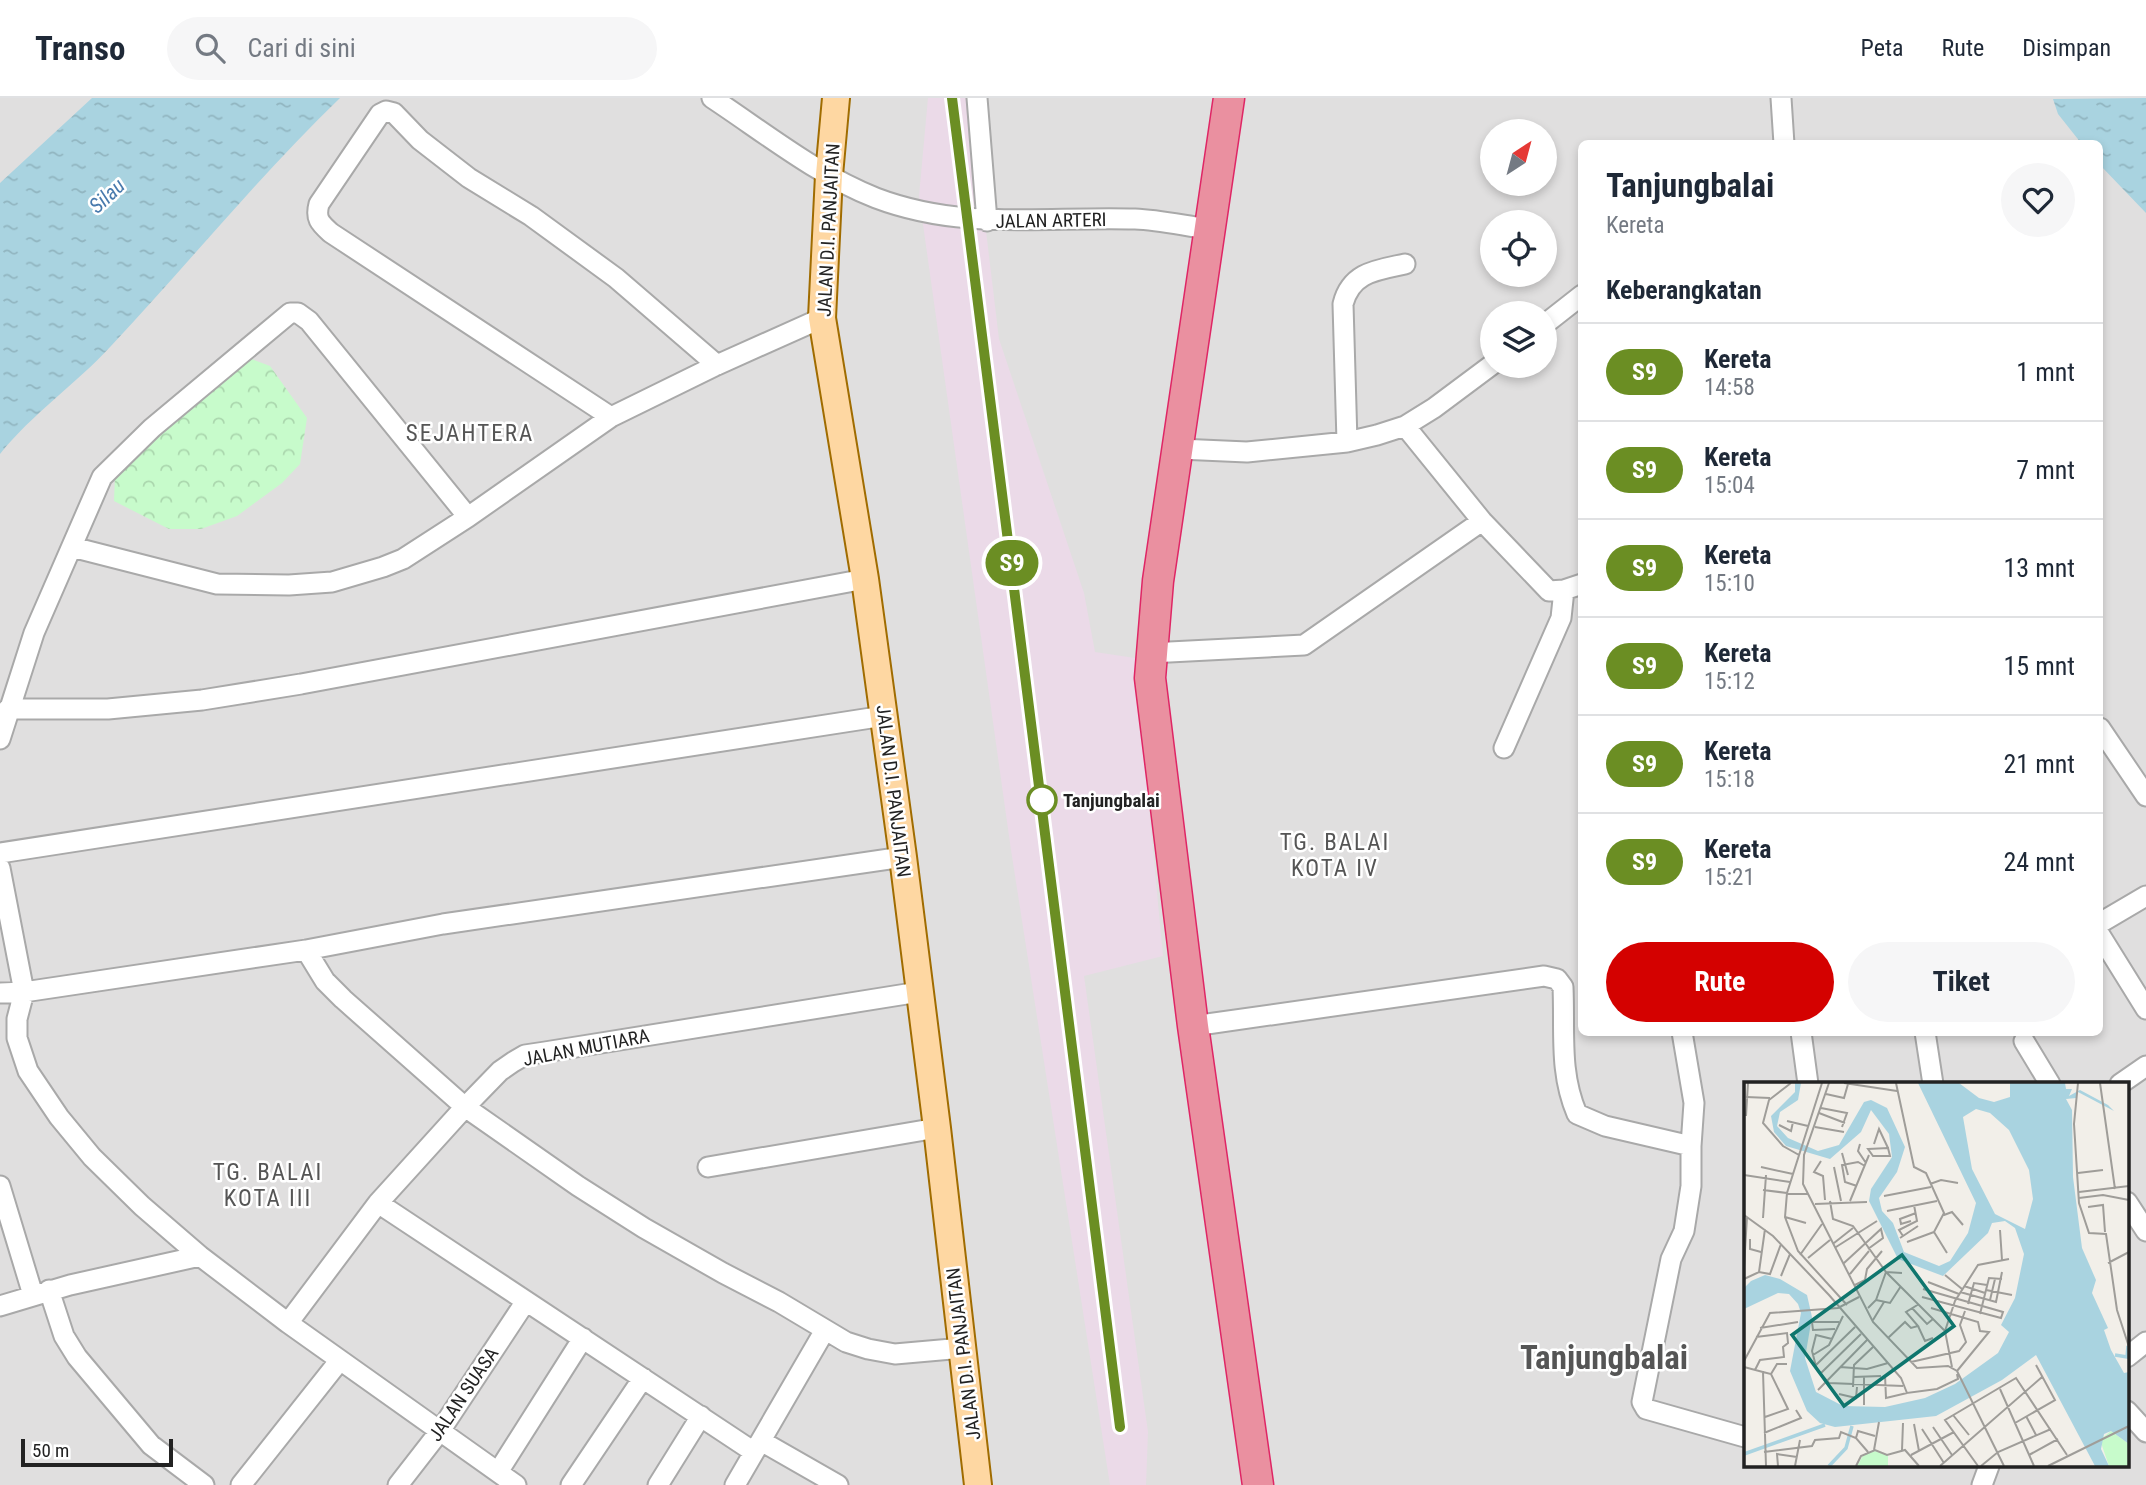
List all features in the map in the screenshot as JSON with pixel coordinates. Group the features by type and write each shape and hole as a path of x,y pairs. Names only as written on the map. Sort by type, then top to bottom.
{"highway":[{"path":"1230,98 1158,581 1150,678 1194,1026 1258,1485"}],"main road":[{"name":"JALAN D.I. PANJAITAN","path":"836,98 822,318 865,579 903,857 978,1485"}],"street":[{"name":"JALAN ARTERI","path":"712,98 829,175 877,198 934,214 987,221 1137,219 1209,229"},
{"path":"977,98 987,221"},
{"path":"1782,98 1784,140"},
{"path":"611,417 331,233 320,223 316,214 319,204 380,114 386,111 394,114 420,140 469,178 531,216 616,278 717,365"},
{"path":"1347,442 1343,304 1345,295 1365,273 1405,264"},
{"path":"1557,315 1578,298"},
{"path":"0,739 34,633 102,477 118,459 192,394 290,313 298,313 309,321 468,517"},
{"path":"72,547 217,584 264,586 332,582 383,567 403,559 468,517 611,417 822,318"},
{"path":"1179,449 1247,452 1347,442 1405,426 1480,374"},
{"path":"1405,426 1482,521 1549,591 1573,587"},
{"path":"1150,653 1304,645 1482,521"},
{"path":"8,709 108,709 202,700 865,579"},
{"path":"1504,748 1573,587"},
{"path":"0,853 884,716"},
{"path":"2103,733 2146,796"},
{"path":"0,993 24,992 306,950 443,924 903,857"},
{"path":"0,868 24,992 17,1018 17,1038 28,1071 59,1117 92,1157 142,1206 200,1256 288,1323 516,1485"},
{"path":"2103,921 2146,896"},
{"path":"2103,940 2146,1009"},
{"path":"306,950 326,981 343,999 465,1107 643,1228 779,1301 846,1342 895,1354 963,1348"},
{"path":"1194,1026 1544,976 1557,979 1563,987 1563,1053 1568,1093 1577,1114 1605,1126 1691,1146"},
{"name":"JALAN MUTIARA","path":"288,1323 378,1203 500,1071 525,1055 919,992"},
{"path":"1683,1036 1694,1104 1691,1186 1684,1231 1671,1259 1642,1402 1646,1409 1744,1437"},
{"path":"1802,1036 1808,1082"},
{"path":"1926,1036 1933,1082"},
{"path":"2024,1041 2049,1082"},
{"path":"2123,1082 2146,1066"},
{"path":"708,1167 937,1128"},
{"path":"0,1186 41,1293 77,1357 152,1445 204,1485"},
{"path":"378,1203 701,1416 814,1480 838,1485"},
{"path":"2128,1204 2146,1231"},
{"path":"0,1306 135,1269 200,1256"},
{"name":"JALAN SUASA","path":"398,1485 440,1431 526,1301"},
{"path":"735,1485 825,1330"},
{"path":"498,1472 583,1338"},
{"path":"2128,1356 2146,1342"},
{"path":"241,1485 340,1360"},
{"path":"571,1485 643,1378"},
{"path":"2128,1412 2146,1432"},
{"path":"658,1485 701,1416"},
{"path":"1982,1485 1988,1468"}],"shaded area":[{"path":"0,98 2146,98 2146,1485 0,1485"},
{"path":"928,98 970,98 999,339 1084,593 1095,652 1135,658 1163,956 1084,976 1148,1432 1146,1485 1110,1485 1011,850 919,196"}],"green space":[{"path":"249,358 270,366 307,418 300,464 282,483 237,516 201,529 169,529 114,501 115,475"}],"water":[{"name":"Silau","path":"92,98 340,98 281,158 111,346 0,454 0,183"},
{"path":"2146,98 2146,213 2103,168 2103,140 2079,140 2058,114 2053,99"}],"railway":[{"path":"952,98 1120,1427"}],"train":[{"name":"S9","path":"952,98 1120,1427"}],"place":[{"name":"Tanjungbalai","path":"1042,800"}],"district":[{"name":"SEJAHTERA","path":"470,433"},
{"name":"TG. BALAI KOTA IV","path":"1335,855"},
{"name":"TG. BALAI KOTA III","path":"268,1185"},
{"name":"Tanjungbalai","path":"1604,1357"}]}
